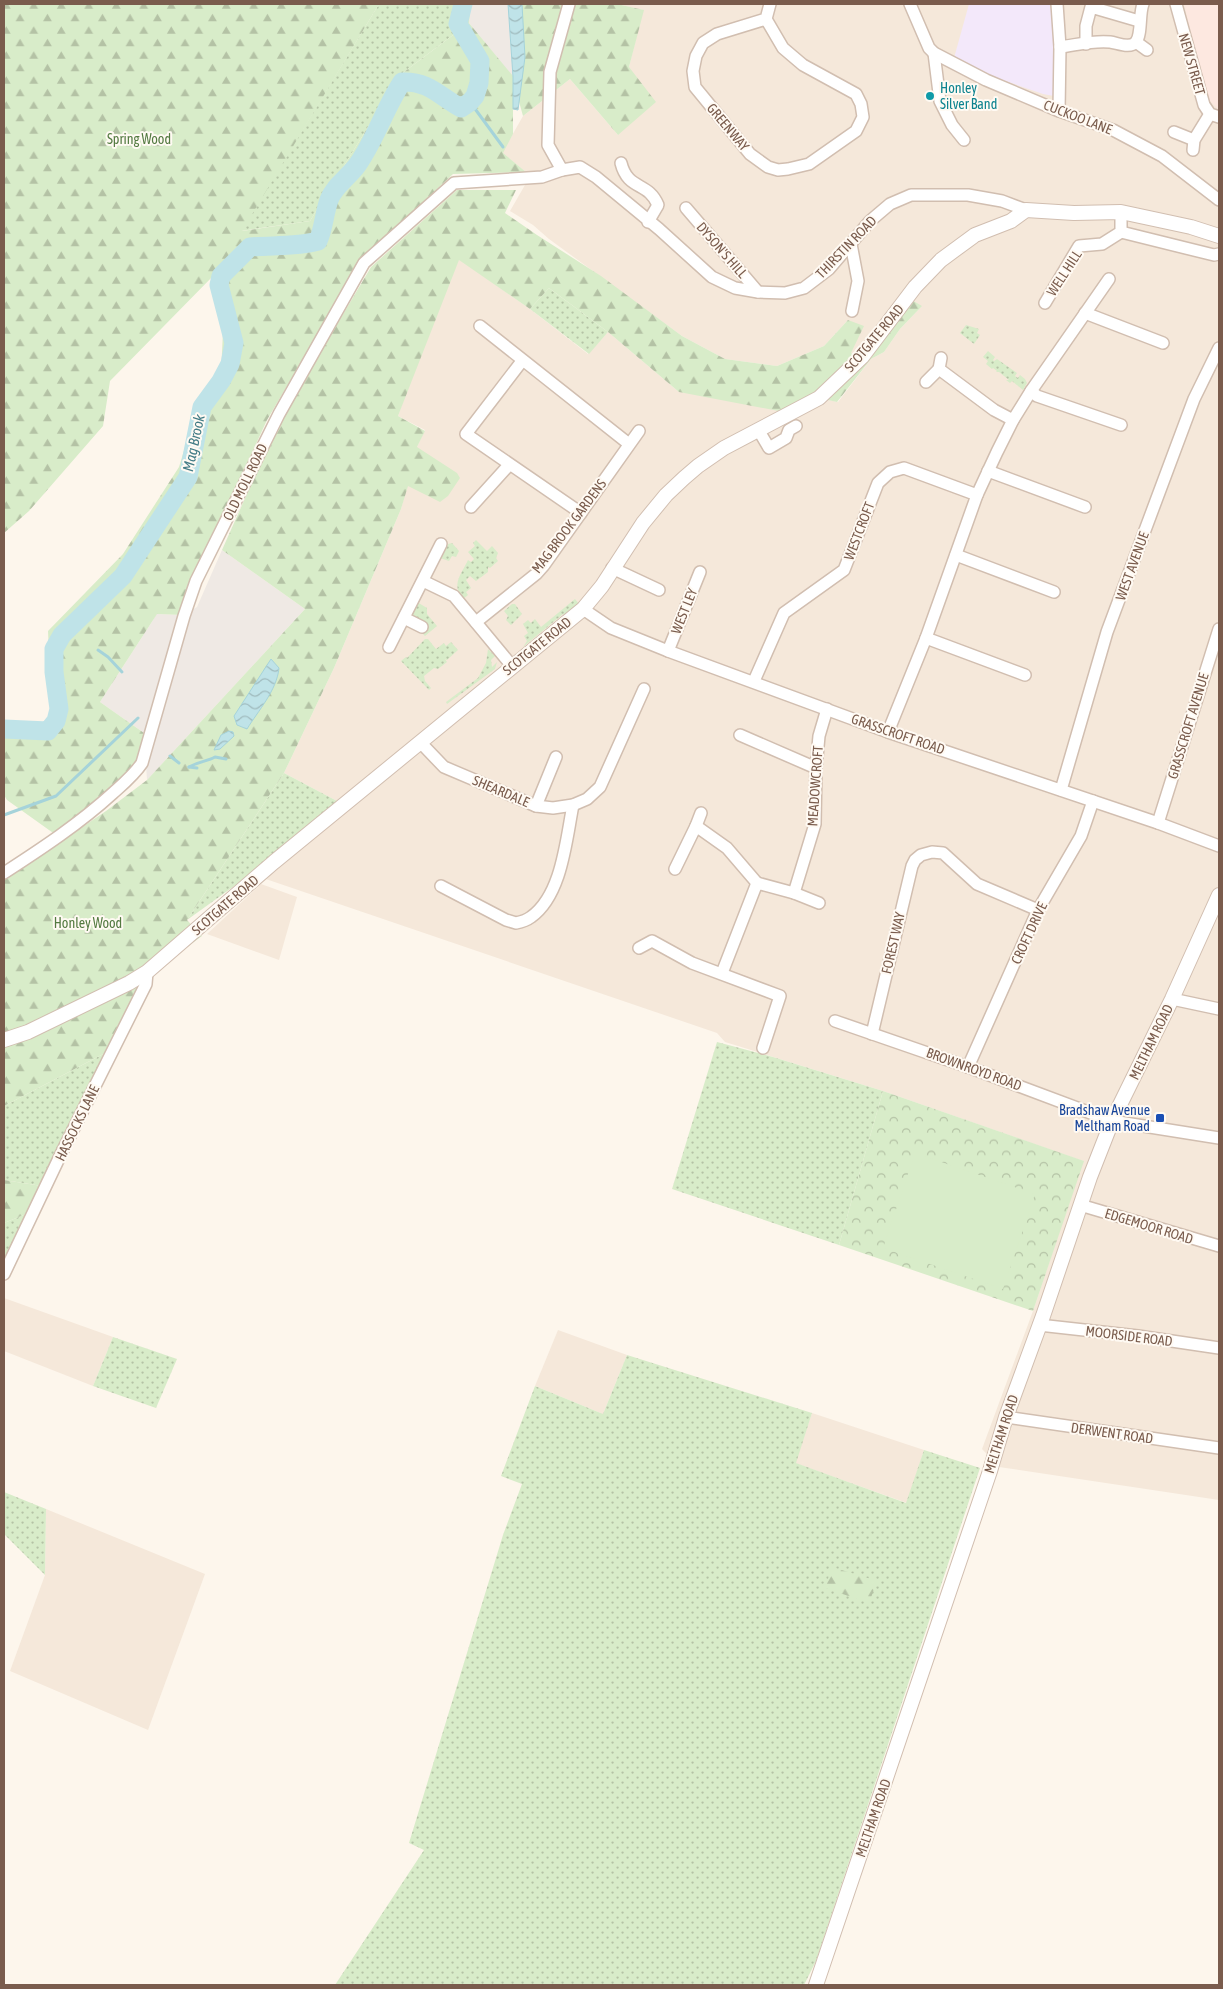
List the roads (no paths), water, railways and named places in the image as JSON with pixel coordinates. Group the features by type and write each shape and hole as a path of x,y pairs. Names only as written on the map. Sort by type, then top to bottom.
{"street":[{"path":"562,170 548,145 550,72 569,4"},
{"path":"766,19 770,4"},
{"path":"910,4 931,50 940,101 952,125 964,140"},
{"path":"1057,4 1060,47 1059,111"},
{"path":"1136,42 1142,4"},
{"name":"NEW STREET","path":"1176,4 1204,105 1215,115"},
{"path":"1086,44 1086,26 1091,7 1139,21"},
{"name":"GREENWAY","path":"766,19 783,48 803,65 856,94 861,104 863,117 856,131 808,164 788,169 778,170 768,167 750,154 695,87 693,70 696,56 703,43 717,34 766,19"},
{"path":"1060,47 1110,42 1128,45 1136,42"},
{"path":"1136,42 1147,50"},
{"name":"CUCKOO LANE","path":"931,50 986,80 1059,111 1113,130 1162,156 1219,200"},
{"path":"1174,132 1194,145 1215,115"},
{"path":"621,163 622,170 630,182 654,196 658,205 648,222"},
{"name":"THIRSTIN ROAD","path":"562,170 580,167 596,177 648,222 659,229 712,277 735,288 758,292 785,293 804,288 829,269 870,221 890,204 910,195 968,195 1002,201 1026,210 1074,213 1121,212 1191,227 1219,236"},
{"name":"OLD MOLL ROAD","path":"4,874 49,844 98,806 136,772 142,763 184,616 196,581 278,414 364,263 454,184 542,177 562,170"},
{"name":"DYSON'S HILL","path":"686,208 758,292"},
{"name":"SCOTGATE ROAD","path":"4,1040 28,1032 129,983 147,972 274,862 583,609 592,600 643,523 666,495 684,478 724,448 819,398 862,357 915,287 941,260 975,235 1011,221 1026,210"},
{"path":"1121,212 1121,232 1214,256 1219,254"},
{"name":"WELL HILL","path":"1045,303 1079,246 1102,244 1121,232"},
{"path":"851,244 858,281 852,312"},
{"path":"888,732 926,638 977,495 988,471 1013,420 1031,391 1109,279"},
{"path":"1085,313 1163,343"},
{"path":"480,326 629,444"},
{"name":"WEST AVENUE","path":"1061,790 1107,632 1194,399 1219,348"},
{"path":"522,361 466,434 581,513"},
{"path":"926,382 940,364 994,410 1013,420"},
{"path":"1031,391 1037,396 1121,425"},
{"path":"759,431 770,448 786,438 789,430 796,426"},
{"name":"MAG BROOK GARDENS","path":"476,622 536,574 639,431"},
{"path":"471,507 509,465"},
{"name":"WESTCROFT","path":"754,681 784,613 844,570 878,483 890,472 904,468 977,495"},
{"path":"988,471 1085,507"},
{"path":"389,647 441,544"},
{"path":"956,555 1054,592"},
{"path":"612,568 659,590"},
{"name":"WEST LEY","path":"668,651 700,572"},
{"path":"423,581 454,596 512,666"},
{"name":"GRASSCROFT ROAD","path":"583,609 611,628 668,651 754,681 888,732 1158,823 1219,846"},
{"path":"404,618 422,627"},
{"name":"GRASSCROFT AVENUE","path":"1158,823 1219,629"},
{"path":"926,638 1025,675"},
{"name":"SHEARDALE","path":"421,743 444,767 536,806 553,808 572,805 587,799 600,787 644,689"},
{"name":"MEADOWCROFT","path":"794,892 815,824 816,768 819,736 827,709"},
{"path":"740,735 816,768"},
{"path":"536,806 556,757"},
{"name":"CROFT DRIVE","path":"968,1067 1038,910 1081,836 1093,801"},
{"path":"441,886 511,922 516,923 531,918 543,904 558,880 572,805"},
{"path":"675,869 700,814"},
{"path":"696,826 727,848 757,883 794,892 819,902"},
{"name":"FOREST WAY","path":"872,1034 912,866 921,855 932,852 943,853 976,884 1038,910"},
{"path":"722,973 757,883"},
{"name":"MELTHAM ROAD","path":"816,1985 990,1471 1006,1417 1080,1205 1112,1121 1172,999 1219,895"},
{"path":"639,948 652,941 692,963 780,996 763,1048"},
{"name":"HASSOCKS LANE","path":"4,1274 61,1154 146,984 147,972"},
{"path":"1172,999 1219,1009"},
{"name":"BROWNROYD ROAD","path":"835,1021 968,1067 1112,1121 1219,1138"},
{"name":"EDGEMOOR ROAD","path":"1080,1205 1219,1246"},
{"name":"MOORSIDE ROAD","path":"1039,1325 1138,1336 1219,1348"},
{"name":"DERWENT ROAD","path":"1006,1417 1219,1448"}],"water":[{"path":"508,4 522,4 525,57 518,110 513,109 513,77"},
{"path":"271,659 279,668 278,676 271,692 247,729 237,725 234,716"},
{"path":"229,731 233,732 234,736 220,749 214,750 221,735"}],"waterway":[{"name":"Mag Brook","path":"4,729 48,731 56,721 59,709 54,672 54,649 62,635 123,576 188,477 202,407 221,381 230,364 234,343 219,285 221,276 250,247 293,245 318,241 331,195 354,169 364,154 402,82 411,82 427,87 461,108 475,96 479,83 480,61 458,24 463,4"},
{"path":"470,102 503,147"},
{"path":"98,650 108,657 122,672"},
{"path":"4,815 56,796 138,718"},
{"path":"170,756 179,763"},
{"path":"189,767 215,757 226,759"},
{"path":"189,767 197,768"}],"place":[{"name":"Honley Silver Band","path":"930,96"},
{"name":"Bradshaw Avenue Meltham Road","path":"1160,1118"}],"park label":[{"name":"Spring Wood","path":"139,139"},
{"name":"Honley Wood","path":"88,923"}]}
